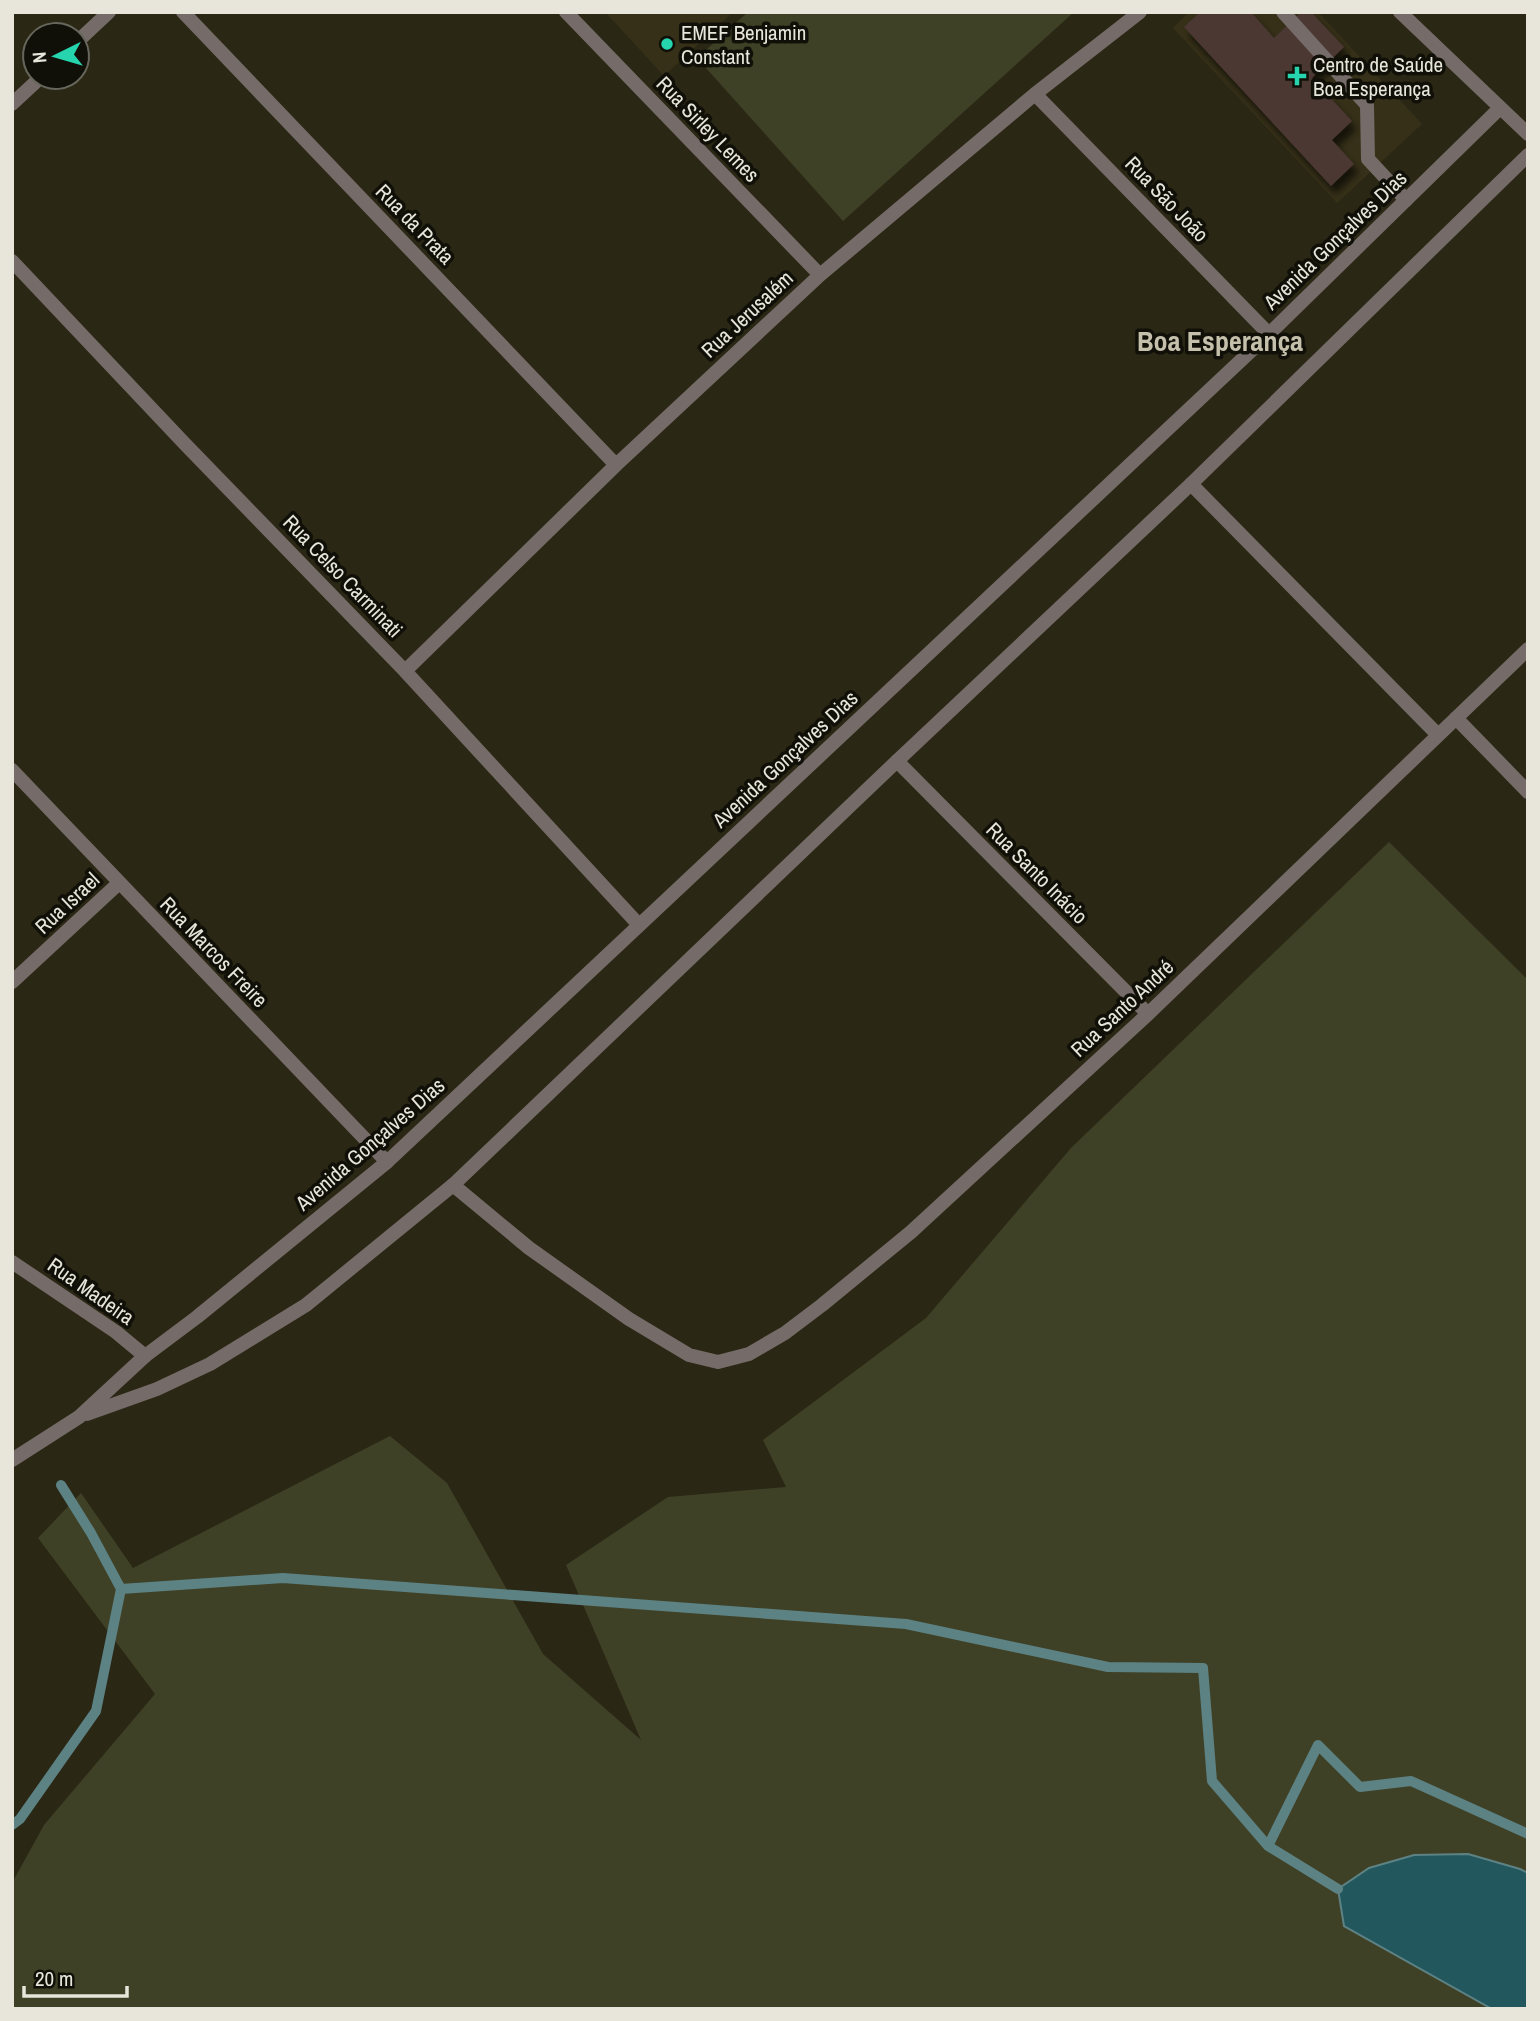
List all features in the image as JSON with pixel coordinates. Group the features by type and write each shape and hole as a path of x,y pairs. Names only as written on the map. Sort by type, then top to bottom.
{"street":[{"path":"91,29 109,12"},
{"name":"Rua da Prata","path":"183,12 616,465"},
{"name":"Rua Sirley Lemes","path":"566,12 820,275"},
{"name":"Rua Jerusalém","path":"405,671 616,465 820,275 1035,94 1140,12"},
{"path":"1283,12 1367,104 1368,159 1406,200"},
{"path":"1400,12 1528,134"},
{"path":"12,104 26,91"},
{"name":"Rua São João","path":"1035,94 1269,334"},
{"name":"Avenida Gonçalves Dias","path":"12,1460 79,1417 145,1356 387,1162 1269,334 1500,108"},
{"name":"Avenida Gonçalves Dias","path":"79,1417 158,1389 210,1364 306,1305 453,1185 1191,484 1528,155"},
{"name":"Rua Celso Carminati","path":"12,261 405,671 639,925"},
{"path":"1191,484 1438,736"},
{"name":"Rua Santo André","path":"453,1185 529,1248 629,1319 689,1355 718,1362 749,1354 785,1333 911,1232 1148,1014 1528,649"},
{"path":"1457,718 1528,792"},
{"name":"Rua Santo Inácio","path":"897,761 1148,1014"},
{"name":"Rua Marcos Freire","path":"12,770 387,1162"},
{"name":"Rua Israel","path":"12,982 119,883"},
{"name":"Rua Madeira","path":"12,1262 116,1332 145,1356"}],"shaded area":[{"name":"EMEF Benjamin Constant","path":"605,12 733,12 664,76"},
{"name":"Centro de Saúde Boa Esperança","path":"1189,12 1318,12 1422,124 1337,203 1173,28"}],"green space":[{"path":"748,12 1074,12 843,221 697,58"},
{"path":"1389,842 1528,980 1528,2009 12,2009 12,1883 44,1825 155,1694 38,1538 81,1493 133,1568 390,1436 447,1483 543,1654 641,1740 566,1565 668,1497 786,1487 763,1440 926,1318 1071,1148"}],"water":[{"path":"1468,1854 1528,1873 1528,2009 1492,2009 1344,1926 1338,1889 1369,1868 1414,1855"}],"building":[{"path":"1200,12 1251,12 1274,38 1301,12 1311,12 1344,47 1312,78 1352,121 1332,140 1354,164 1331,186 1184,27"}],"waterway":[{"path":"61,1485 121,1589 283,1578 906,1624 1108,1667 1203,1668 1212,1781 1268,1846 1338,1889"},
{"path":"12,1825 20,1819 96,1711 121,1589"},
{"path":"1268,1846 1318,1745 1360,1787 1411,1781 1528,1834"}],"place":[{"name":"EMEF Benjamin Constant","path":"667,44"},
{"name":"Centro de Saúde Boa Esperança","path":"1297,76"}],"district":[{"name":"Boa Esperança","path":"1220,341"}]}
